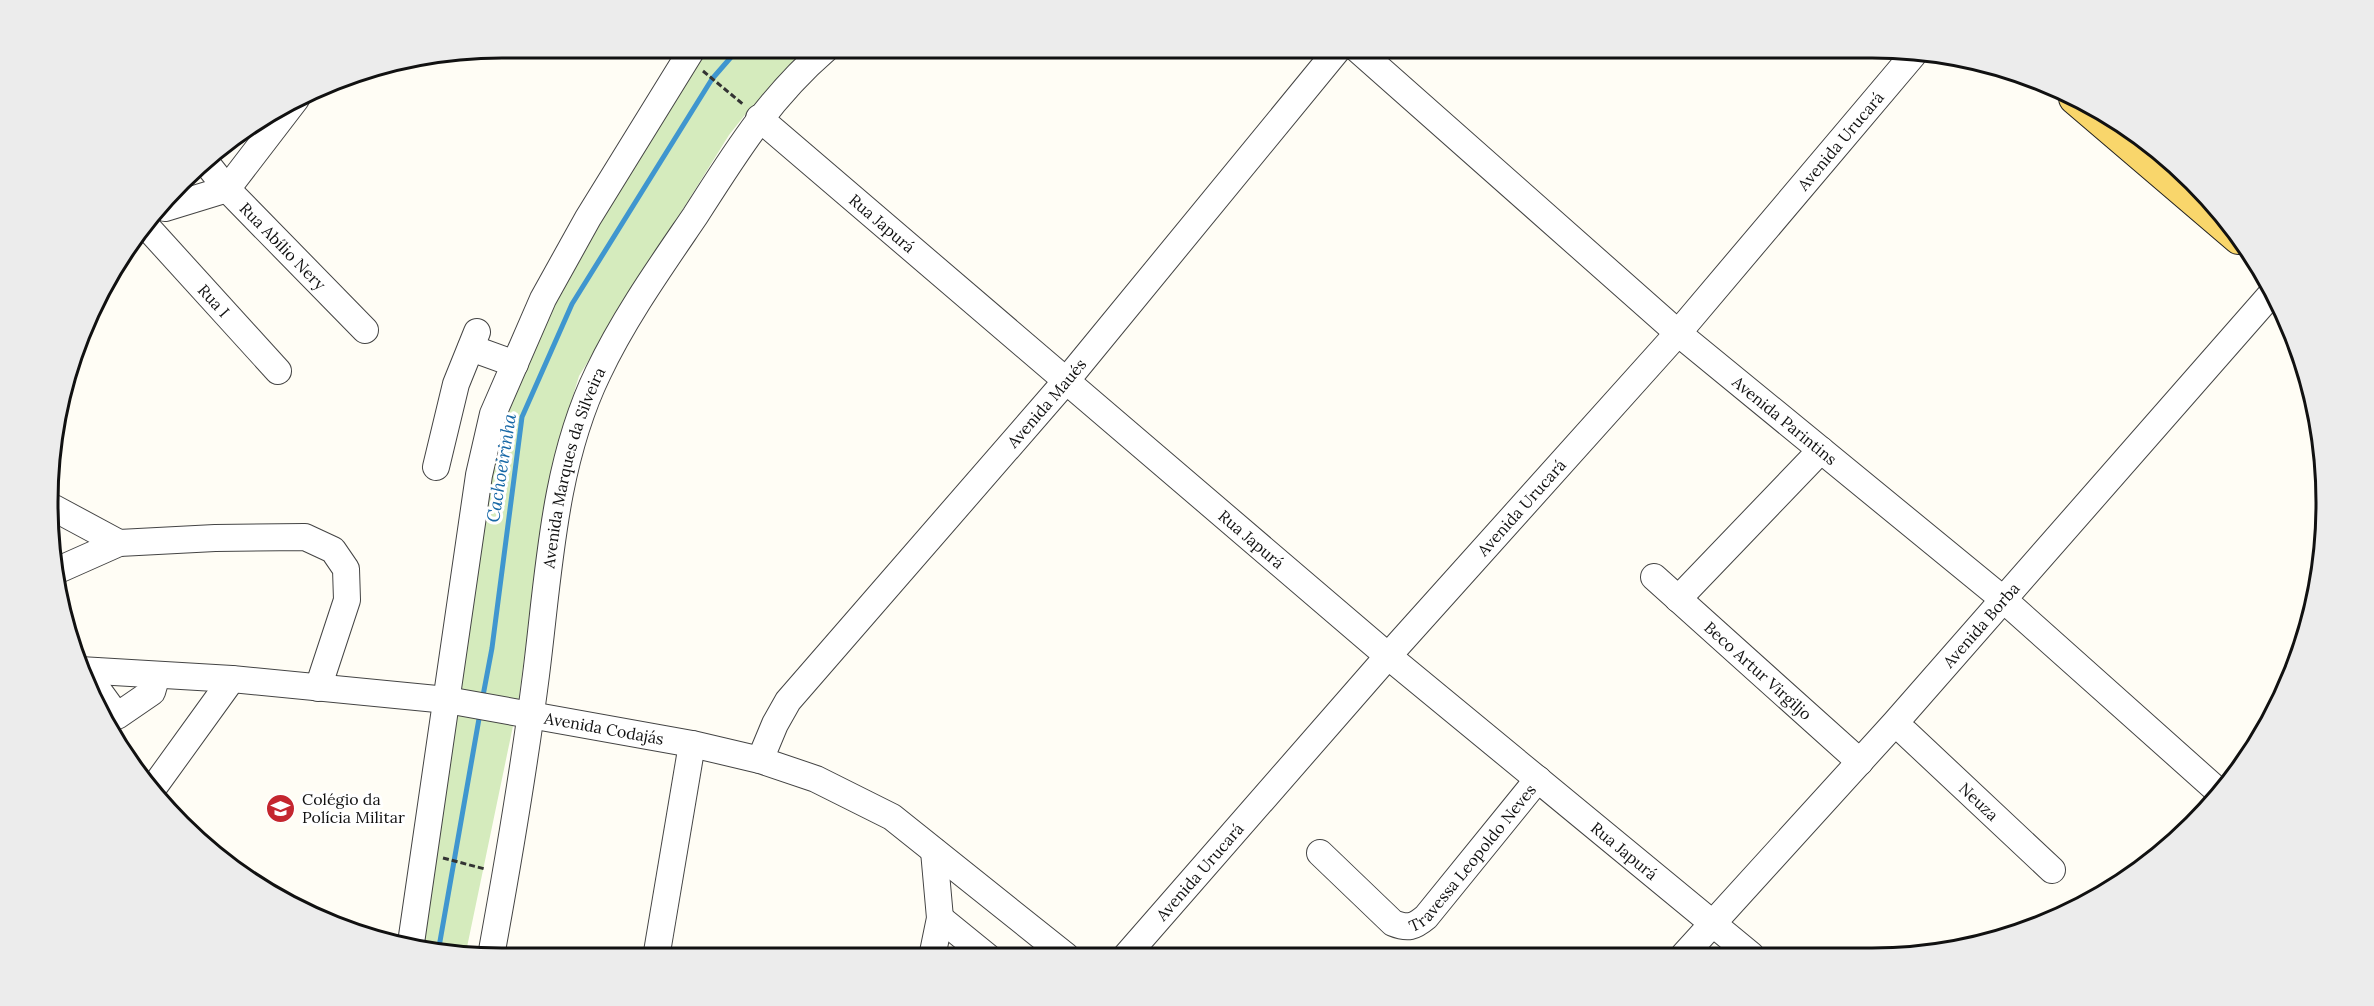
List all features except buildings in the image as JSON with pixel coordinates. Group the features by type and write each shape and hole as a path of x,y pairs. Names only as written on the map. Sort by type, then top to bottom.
{"main road":[{"path":"2117,133 2176,181"}],"street":[{"path":"412,938 454,701 479,475 493,414 543,299 588,218 696,58"},
{"name":"Avenida Marques da Silveira","path":"491,948 521,714 559,487 597,373 751,112 815,58"},
{"name":"Avenida Maués","path":"760,760 775,724 788,701 1066,381 1331,58"},
{"name":"Avenida Parintins","path":"1367,58 1678,333 2009,605 2213,787"},
{"name":"Avenida Urucará","path":"1133,948 1388,656 1678,333 1908,60"},
{"name":"Rua Japurá","path":"751,112 1388,656 1742,948"},
{"path":"173,205 227,189 282,118"},
{"name":"Rua Abílio Nery","path":"211,168 227,189 365,330"},
{"name":"Rua I","path":"151,231 278,371"},
{"name":"Avenida Borba","path":"1693,948 1719,927 1906,733 2009,605 2266,300"},
{"name":"Avenida Borba","path":"1707,948 1719,927 1860,762 2009,605 2273,313"},
{"path":"436,467 456,384 474,340 515,364"},
{"path":"1678,599 1821,450"},
{"path":"58,510 119,543"},
{"path":"63,568 119,543 215,538 305,537 333,550 346,569 346,600 318,688"},
{"name":"Beco Artur Virgiljo","path":"1654,577 1860,762"},
{"name":"Avenida Codajás","path":"91,670 232,679 454,701 692,744 760,760 816,779 892,817 1056,948"},
{"path":"114,718 152,692 157,675"},
{"path":"157,782 232,679"},
{"name":"Neuza","path":"1906,733 2052,870"},
{"path":"658,948 692,744"},
{"name":"Travessa Leopoldo Neves","path":"1320,853 1394,922 1403,927 1415,926 1426,917 1538,779"},
{"path":"934,851 940,918 934,948"},
{"path":"940,918 977,948"}],"path":[{"path":"696,58 751,112"},
{"path":"441,857 485,869"}],"green space":[{"path":"699,58 799,58 748,111 729,135 579,376 558,445 544,509 519,697 467,946 415,939 496,418 559,287 693,64"}],"waterway":[{"name":"Cachoeirinha","path":"482,701 492,648 522,417 572,304 712,79 730,58"},
{"name":"Cachoeirinha","path":"440,943 480,713"}],"place":[{"name":"Colégio da Polícia Militar","path":"281,808"}]}
